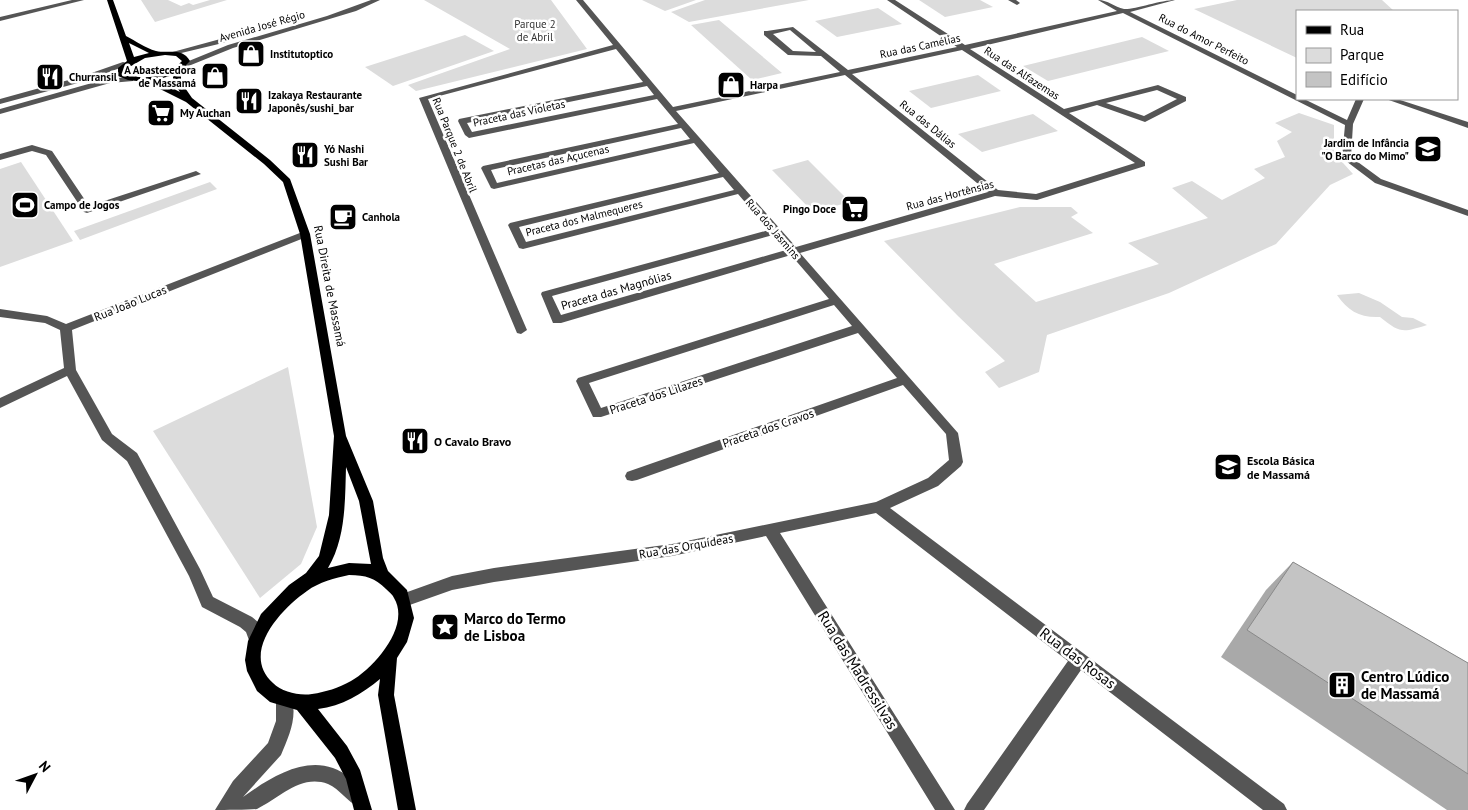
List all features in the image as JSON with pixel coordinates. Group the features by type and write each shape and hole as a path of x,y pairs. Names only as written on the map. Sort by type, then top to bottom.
{"main road":[{"path":"110,0 118,27 125,38 128,63"},
{"path":"125,38 157,54"},
{"path":"180,68 147,79 124,77 120,71 128,63 157,54 173,53 185,57 186,61 180,68 177,82 189,100"},
{"path":"147,79 189,100"},
{"name":"Rua Direita de Massamá","path":"189,100 287,180 305,234 340,436 366,501 376,558 382,575"},
{"name":"Rua Direita de Massamá","path":"294,590 317,577 341,570 363,570 382,575 395,586 404,600 406,618 402,638 390,659 376,674 359,687 328,700 302,703 284,700 267,691 256,676 253,658 256,638 265,620 278,604 294,590 314,573 325,560 334,536 340,436"},
{"name":"Rua Direita de Massamá","path":"390,659 386,695 407,810"},
{"path":"302,703 341,752 354,776 361,804"}],"street":[{"path":"0,19 81,0"},
{"name":"Avenida José Régio","path":"173,53 291,22 358,0"},
{"name":"Avenida José Régio","path":"180,68 206,54 335,17 377,0"},
{"name":"Rua dos Jasmins","path":"579,0 740,192 952,434 956,462"},
{"name":"Rua das Alfazemas","path":"890,0 1142,164"},
{"name":"Rua do Amor Perfeito","path":"1101,0 1296,98"},
{"name":"Rua das Camélias","path":"671,110 963,48 1172,0"},
{"name":"Rua das Dálias","path":"822,54 791,53 767,33 791,28 995,193"},
{"name":"Rua Parque 2 de Abril","path":"521,330 423,98 617,46"},
{"path":"0,102 86,78 128,63"},
{"path":"0,112 110,81 130,78"},
{"name":"Praceta das Violetas","path":"648,83 462,120 468,135 659,96"},
{"path":"1063,112 1098,102 1158,87 1183,99 1145,119 1098,102"},
{"name":"Rua do Amor Perfeito","path":"1301,100 1349,124"},
{"path":"1360,100 1349,124 1346,158 1378,181 1468,213"},
{"path":"1393,100 1468,125"},
{"name":"Pracetas das Açucenas","path":"683,124 486,168 494,186 696,140"},
{"path":"0,157 32,148 49,153 87,210 196,174"},
{"name":"Rua das Hortênsias","path":"794,253 995,193 1037,198 1142,164"},
{"name":"Praceta dos Malmequeres","path":"725,174 513,224 523,246 740,192"},
{"name":"Praceta das Magnólias","path":"776,231 546,294 557,320 794,253"},
{"name":"Rua João Lucas","path":"66,328 305,234"},
{"name":"Praceta dos Lilazes","path":"836,302 582,381 597,414 860,328"},
{"path":"0,313 46,320 66,328 70,370 107,437 132,457 195,574 207,602 246,622 252,627 256,638"},
{"path":"0,403 70,370"},
{"name":"Praceta dos Cravos","path":"632,476 905,380"},
{"name":"Rua das Orquídeas","path":"404,600 452,583 494,575 672,550 878,507 933,482 956,462"},
{"name":"Rua das Rosas","path":"878,507 1278,810"},
{"name":"Rua das Madressilvas","path":"770,530 946,810"},
{"path":"973,810 1079,659"},
{"path":"224,810 239,787 275,749 285,721 284,700"},
{"path":"240,810 283,782 314,773 333,777 361,804"}],"green space":[{"path":"141,0 168,0 181,6 210,0 227,0 155,22"},
{"name":"Parque 2 de Abril","path":"424,0 551,0 587,49 416,91 408,85 510,49"},
{"path":"642,0 696,0 665,11"},
{"path":"705,0 809,0 689,22 671,12"},
{"path":"919,0 980,0 993,7 945,17"},
{"path":"1237,0 1382,0 1393,10 1296,10 1296,58 1194,9"},
{"path":"878,8 902,24 837,37 815,21"},
{"path":"719,20 782,73 752,80 691,25"},
{"path":"465,35 494,51 393,86 365,67"},
{"path":"1142,37 1169,51 1048,81 1023,66"},
{"path":"978,75 1001,91 931,108 909,91"},
{"path":"1299,113 1334,125 1334,153 1353,174 1330,185 1276,244 1169,293 1047,335 1039,372 999,388 985,372 1005,361 884,241 1020,207 1071,207 1078,213 1071,217 1093,233 994,264 1036,302 1159,264 1128,243 1208,218 1172,188 1192,181 1222,200 1265,178 1254,169 1285,157 1277,141 1292,132 1275,123"},
{"path":"1033,114 1058,131 982,152 958,134"},
{"path":"808,160 850,202 813,212 772,170"},
{"name":"Campo de Jogos","path":"21,162 73,241 0,267 0,169"},
{"path":"210,182 217,189 80,240 74,231"},
{"path":"1359,293 1380,302 1402,317 1413,318 1427,325 1406,330 1397,329 1380,317 1361,315 1355,312 1337,295"},
{"path":"288,367 317,527 301,564 260,598 153,431"}],"building":[{"path":"1293,562 1468,663 1468,774 1247,630"}],"place":[{"name":"Institutoptico","path":"251,54"},
{"name":"A Abastecedora de Massamá","path":"215,76"},
{"name":"Churransil","path":"50,77"},
{"name":"Harpa","path":"731,85"},
{"name":"Izakaya Restaurante Japonês/sushi_bar","path":"249,101"},
{"name":"My Auchan","path":"161,113"},
{"name":"Jardim de Infância \"O Barco do Mimo\"","path":"1428,149"},
{"name":"Yó Nashi Sushi Bar","path":"305,155"},
{"name":"Campo de Jogos","path":"25,205"},
{"name":"Pingo Doce","path":"855,209"},
{"name":"Canhola","path":"343,217"},
{"name":"O Cavalo Bravo","path":"415,441"},
{"name":"Escola Básica de Massamá","path":"1228,467"},
{"name":"Marco do Termo de Lisboa","path":"445,627"},
{"name":"Centro Lúdico de Massamá","path":"1342,685"}]}
